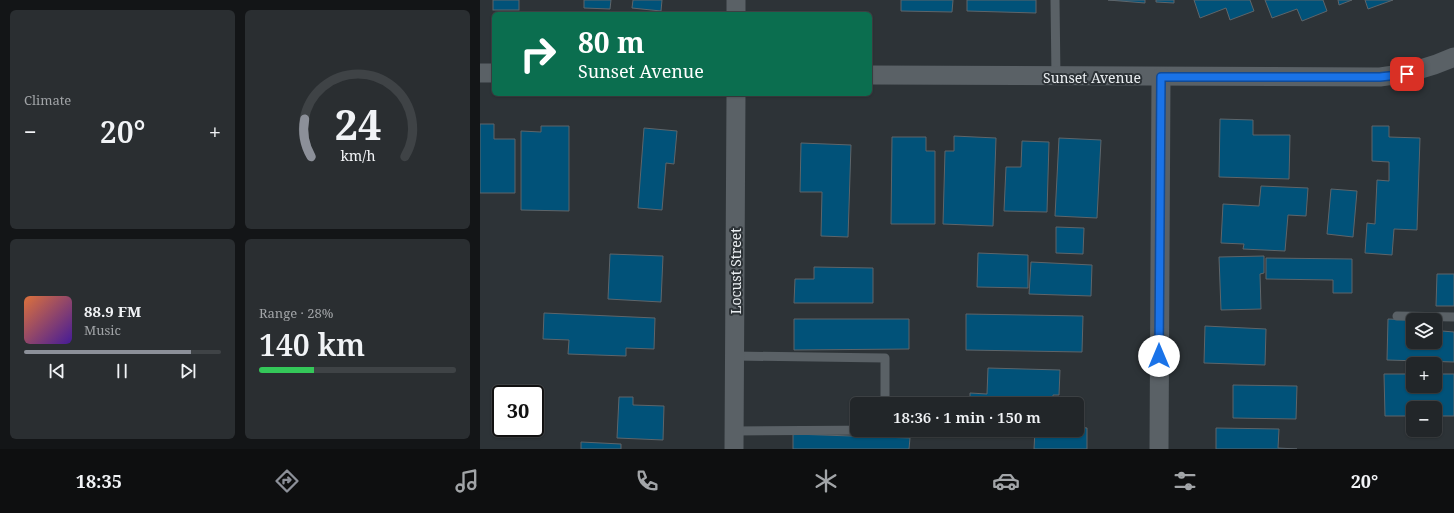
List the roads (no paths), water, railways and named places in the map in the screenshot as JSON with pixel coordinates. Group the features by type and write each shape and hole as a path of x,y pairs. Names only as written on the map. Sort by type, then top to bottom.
{"street":[{"path":"736,0 736,12"},
{"name":"Sunset Avenue","path":"872,75 1056,77 1380,77 1407,74 1434,66 1454,57"},
{"path":"480,73 492,73"},
{"path":"1159,449 1161,77"},
{"name":"Locust Street","path":"734,440 736,96"}],"lane":[{"path":"1055,0 1056,77"},
{"path":"1397,316 1454,317"},
{"path":"735,356 885,358 885,397"},
{"path":"734,440 850,432"}]}
